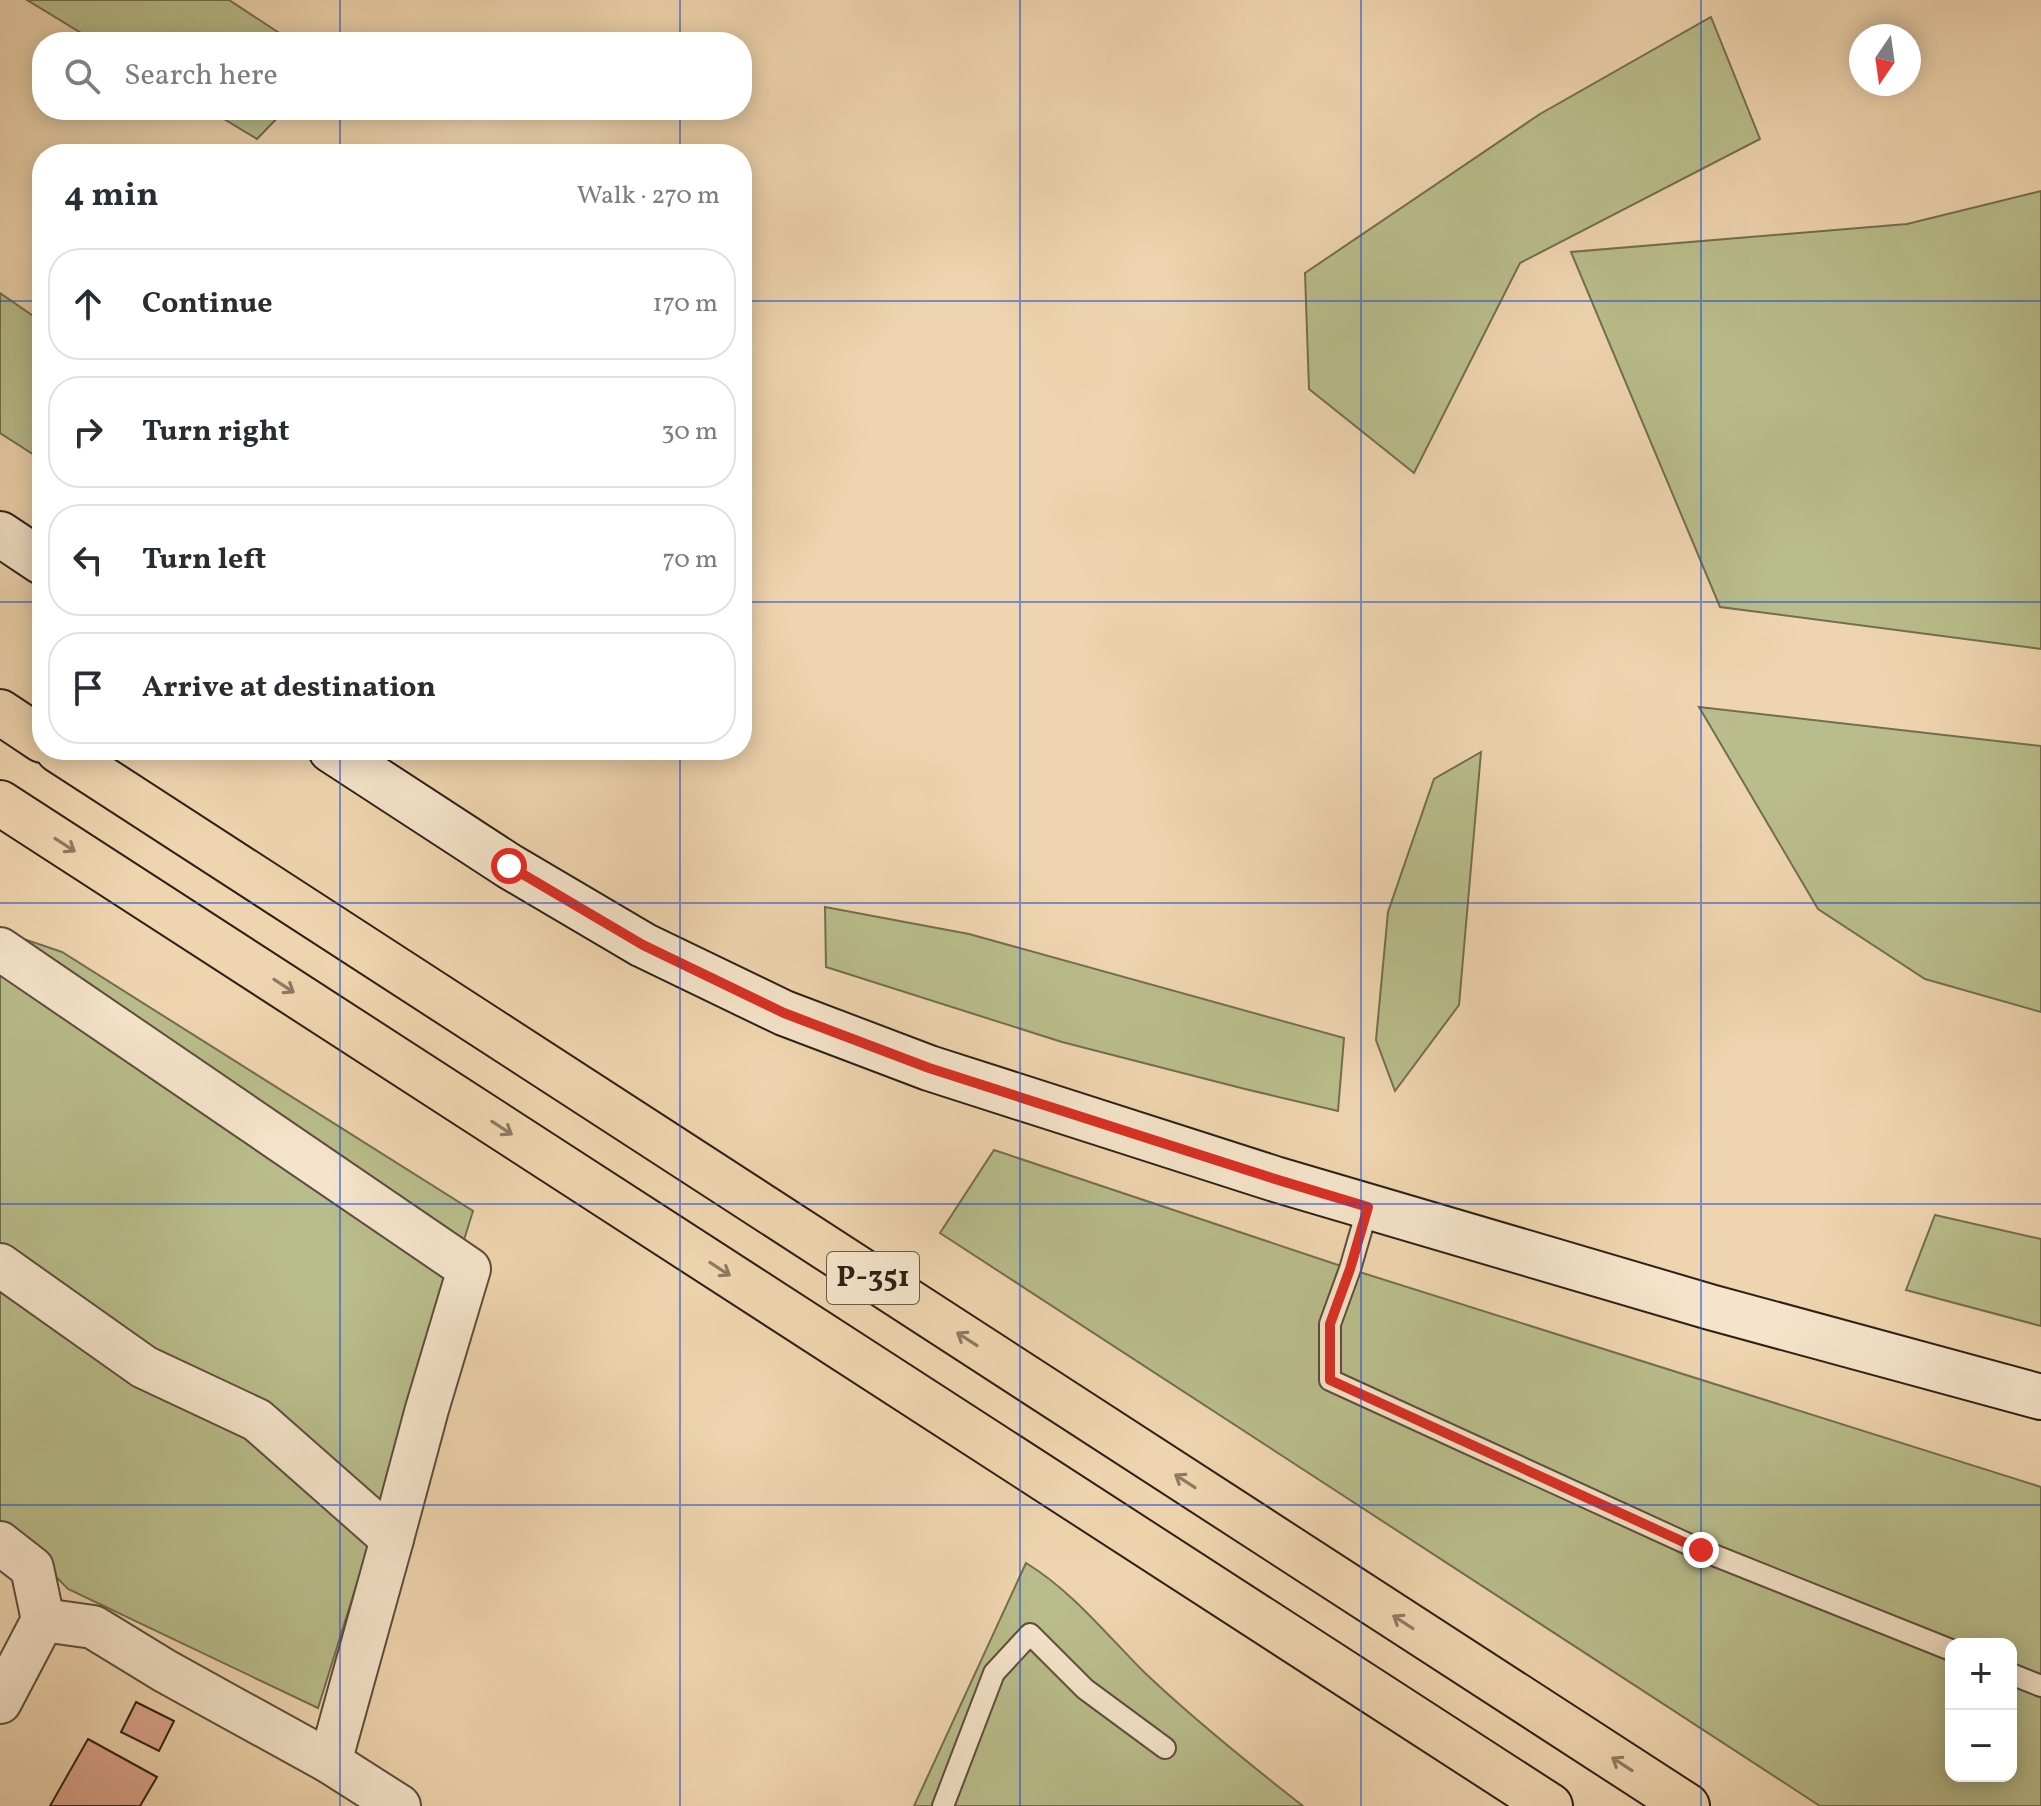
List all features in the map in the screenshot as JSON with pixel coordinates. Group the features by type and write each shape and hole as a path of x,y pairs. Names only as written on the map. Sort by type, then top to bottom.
{"highway":[{"path":"0,712 32,733"},
{"name":"Р-351","path":"73,760 1687,1806"},
{"name":"Р-351","path":"0,803 1550,1806"}],"main road":[{"path":"0,534 32,555"},
{"path":"346,760 509,866 643,945 784,1013 929,1068 1368,1207 1710,1307 2041,1397"}],"street":[{"path":"0,949 469,1269 427,1409 330,1762"},
{"path":"0,1265 144,1367 257,1420 392,1539"},
{"path":"0,1543 32,1568 43,1620 0,1702"},
{"path":"43,1620 93,1627 165,1671 330,1762 399,1806"}],"lane":[{"path":"1368,1207 1330,1324 1330,1380 1701,1550 1945,1648"},
{"path":"943,1806 994,1673 1030,1634 1085,1689 1165,1748"},
{"path":"2017,1676 2041,1686"}],"green space":[{"path":"27,0 229,0 278,32 80,32"},
{"path":"1711,17 1760,139 1520,263 1414,473 1309,389 1305,273 1540,114"},
{"path":"226,120 275,120 257,139"},
{"path":"2041,191 2041,649 1720,607 1571,252 1907,224"},
{"path":"0,293 32,315 32,454 0,433"},
{"path":"1699,707 2041,746 2041,1012 1925,979 1818,909"},
{"path":"1481,752 1459,1005 1395,1091 1376,1040 1388,912 1434,779"},
{"path":"825,907 969,934 1344,1038 1338,1111 1062,1042 826,967"},
{"path":"0,931 62,952 473,1211 318,1708 68,1589 0,1520"},
{"path":"994,1150 1350,1269 2041,1487 2041,1806 1820,1806 940,1233"},
{"path":"1935,1215 2041,1239 2041,1326 1906,1290"},
{"path":"1026,1563 1073,1599 1181,1706 1303,1806 914,1806"}],"building":[{"path":"136,1702 174,1721 159,1751 121,1732"},
{"path":"88,1739 157,1777 140,1806 50,1806"}],"route":[{"path":"509,866 643,945 784,1013 929,1068 1368,1207 1330,1324 1330,1380 1701,1550"}]}
